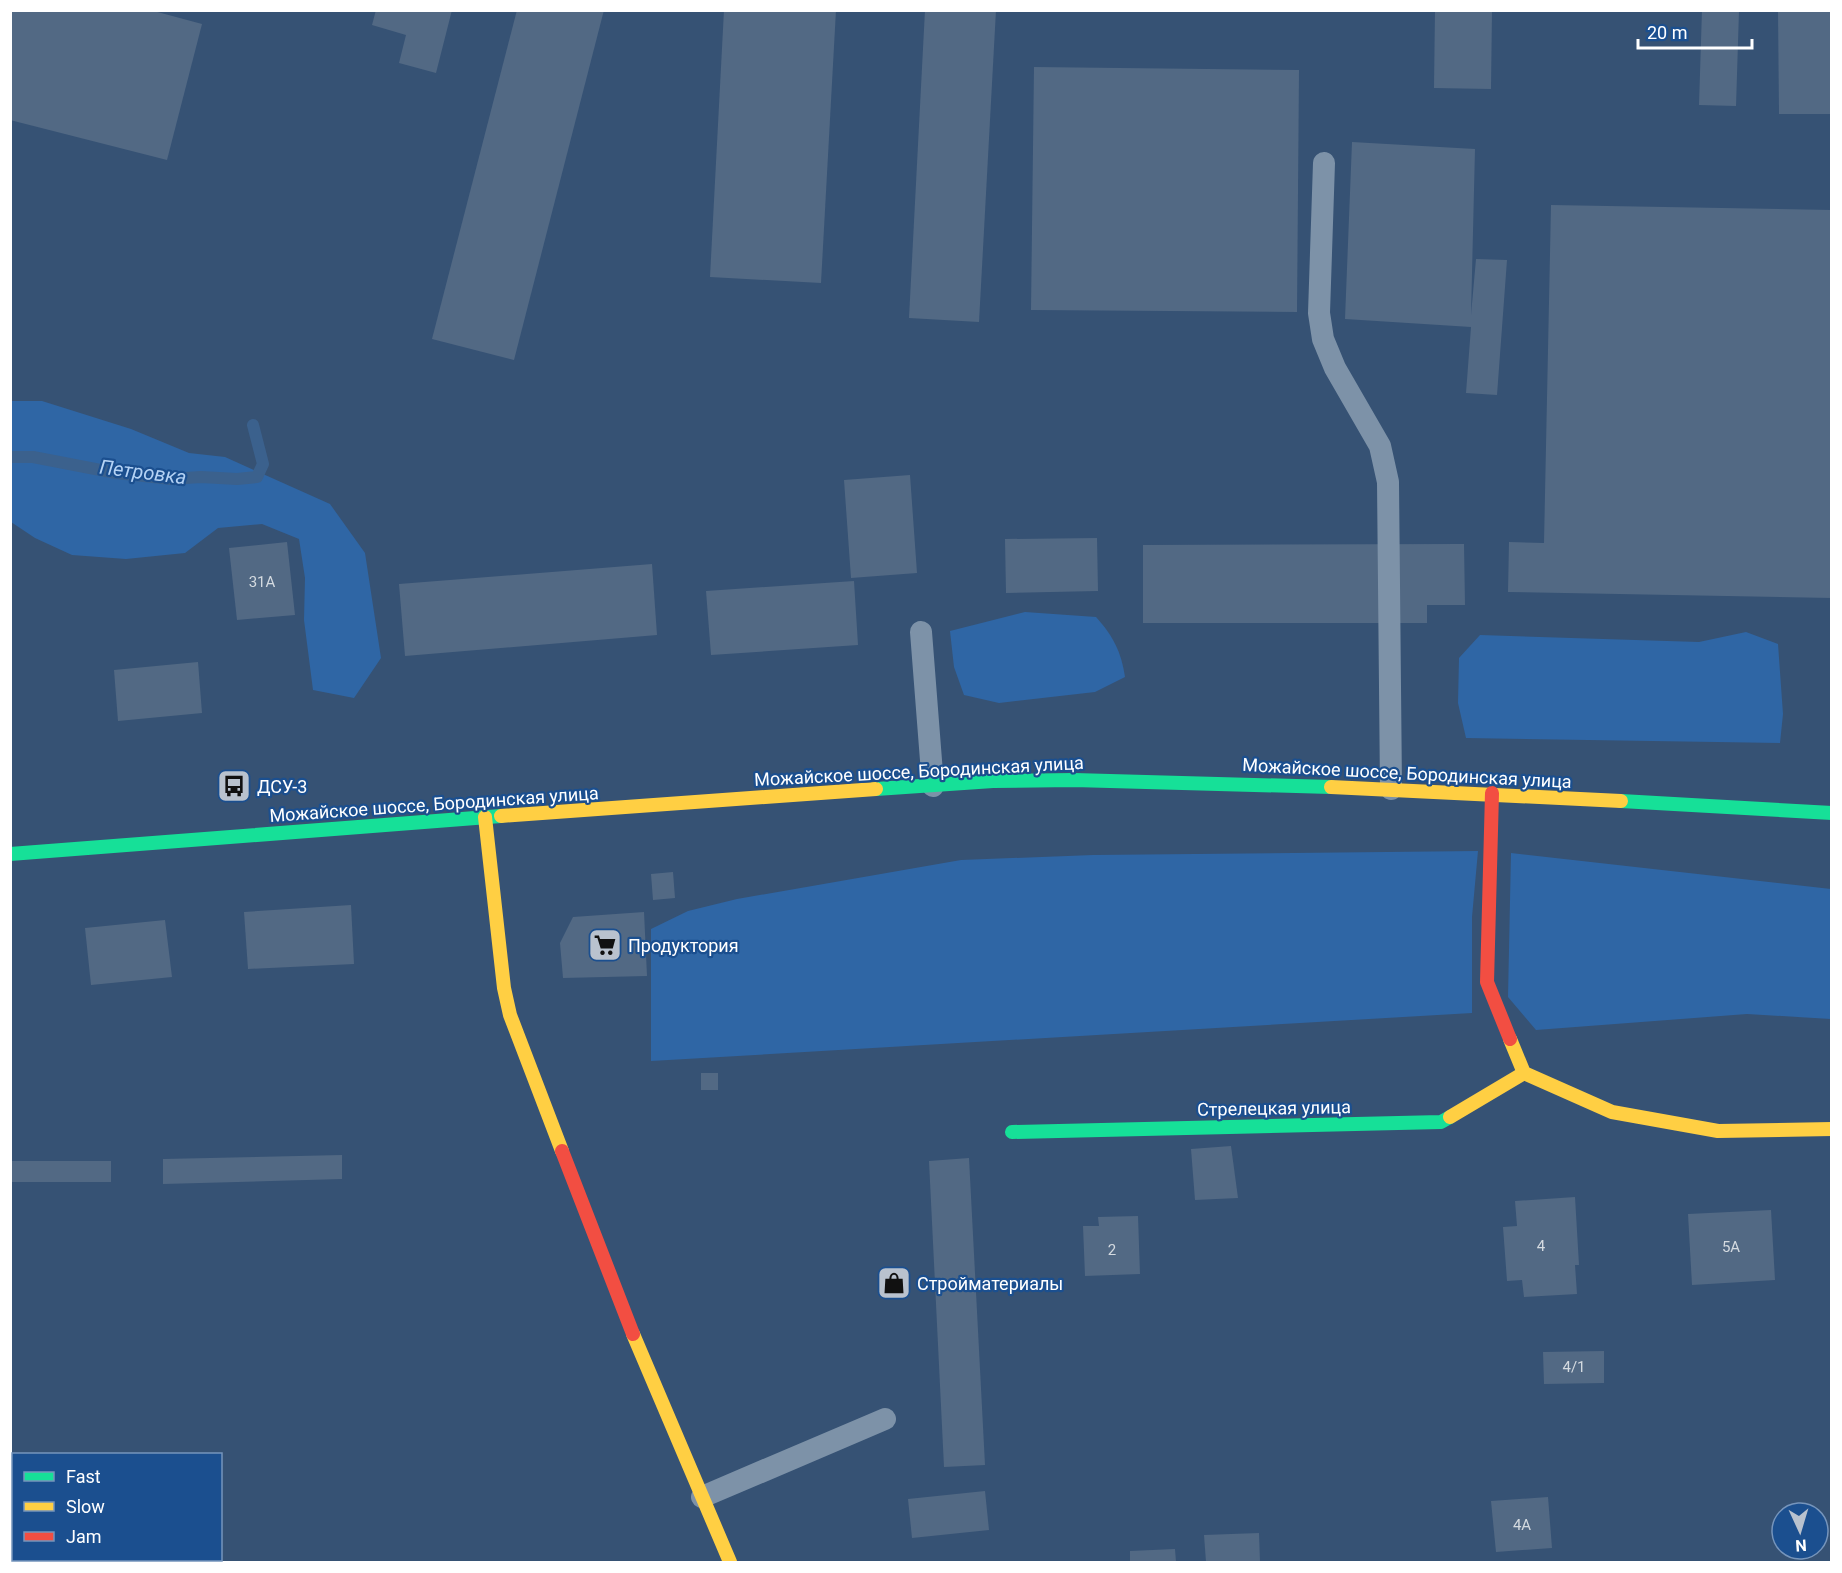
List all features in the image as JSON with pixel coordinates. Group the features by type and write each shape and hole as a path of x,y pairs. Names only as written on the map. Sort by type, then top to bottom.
{"street":[{"name":"Можайское шоссе, Бородинская улица","path":"10,854 485,817 933,786 1108,779 1492,793 1832,813"},
{"path":"1492,793 1487,982 1524,1073 1612,1112 1718,1131 1832,1128"},
{"path":"485,817 504,988 510,1015 622,1307 730,1563"},
{"name":"Стрелецкая улица","path":"1012,1132 1441,1122 1524,1073"}],"lane":[{"path":"1324,163 1319,313 1323,339 1335,368 1380,446 1388,482 1391,789"},
{"path":"921,632 933,786"},
{"path":"702,1497 885,1419"}],"shaded area":[{"path":"10,401 42,401 131,429 189,453 225,457 330,504 365,553 381,658 354,698 313,690 304,620 305,578 299,539 262,524 218,528 185,553 126,559 72,555 35,538 11,522"},
{"path":"1025,612 1096,617 1115,644 1125,677 1095,692 999,703 964,695 954,667 950,631"},
{"path":"1746,632 1778,644 1783,714 1780,743 1466,738 1458,703 1459,658 1480,635 1699,642"},
{"path":"1478,851 1472,917 1472,1013 651,1061 651,929 688,911 737,899 961,860 1093,855"},
{"path":"1511,853 1831,889 1831,1019 1747,1014 1536,1030 1508,997"}],"building":[{"path":"10,10 150,10 202,24 167,160 10,120"},
{"path":"376,10 452,10 436,73 399,63 406,35 372,25"},
{"path":"517,10 604,10 514,360 432,339"},
{"path":"724,10 836,10 821,283 710,277"},
{"path":"925,10 996,10 979,322 909,318"},
{"path":"1435,10 1492,10 1491,89 1434,88"},
{"path":"1702,10 1739,10 1736,106 1699,105"},
{"path":"1778,10 1832,10 1832,114 1779,114"},
{"path":"1034,67 1299,70 1297,312 1031,310"},
{"path":"1352,142 1475,149 1471,315 1476,259 1507,260 1497,395 1466,393 1471,327 1345,319"},
{"path":"1551,205 1832,210 1832,598 1508,592 1509,542 1544,543"},
{"path":"910,475 917,573 851,578 844,480"},
{"path":"1097,538 1098,591 1006,593 1005,539"},
{"path":"287,542 295,615 237,620 229,548"},
{"path":"1464,544 1465,605 1427,605 1427,623 1143,623 1143,545"},
{"path":"652,564 657,635 405,656 399,584"},
{"path":"854,581 858,645 711,655 706,591"},
{"path":"198,662 202,713 118,721 114,670"},
{"path":"673,872 675,898 653,900 651,874"},
{"path":"351,905 354,964 248,969 244,912"},
{"path":"644,912 647,976 563,978 560,943 573,917"},
{"path":"165,920 172,977 91,985 85,928"},
{"path":"701,1073 718,1073 718,1090 701,1090"},
{"path":"1231,1146 1238,1198 1195,1200 1191,1149"},
{"path":"342,1155 342,1179 163,1184 163,1159"},
{"path":"969,1158 985,1465 944,1467 929,1161"},
{"path":"10,1161 111,1161 111,1182 10,1182"},
{"path":"1575,1197 1579,1265 1575,1265 1577,1294 1524,1297 1522,1280 1507,1281 1503,1227 1517,1226 1515,1201"},
{"path":"1771,1210 1775,1280 1692,1285 1688,1214"},
{"path":"1138,1216 1140,1274 1085,1276 1083,1226 1099,1226 1098,1217"},
{"path":"1604,1351 1604,1383 1544,1384 1543,1352"},
{"path":"985,1491 989,1530 912,1538 908,1499"},
{"path":"1548,1497 1552,1548 1496,1552 1491,1501"},
{"path":"1259,1533 1260,1562 1206,1562 1204,1535"},
{"path":"1175,1549 1176,1562 1130,1562 1130,1551"}],"waterway":[{"name":"Петровка","path":"10,457 33,457 116,473 171,479 257,477 263,464 253,425"}],"traffic: fast":[{"path":"876,789 993,781 1074,780 1331,787"},
{"path":"1621,801 1832,813"},
{"path":"10,854 501,816"},
{"path":"1012,1132 1441,1122 1450,1117"}],"traffic: slow":[{"path":"1331,787 1621,801"},
{"path":"501,816 876,789"},
{"path":"485,817 504,988 510,1015 562,1151"},
{"path":"1510,1039 1524,1073 1612,1112 1718,1131 1832,1129"},
{"path":"1450,1117 1524,1073"},
{"path":"633,1334 730,1562"}],"traffic: jam":[{"path":"1492,793 1487,982 1510,1039"},
{"path":"562,1151 633,1334"}],"place":[{"name":"ДСУ-3","path":"234,786"},
{"name":"Продуктория","path":"605,945"},
{"name":"Стройматериалы","path":"894,1283"}]}
